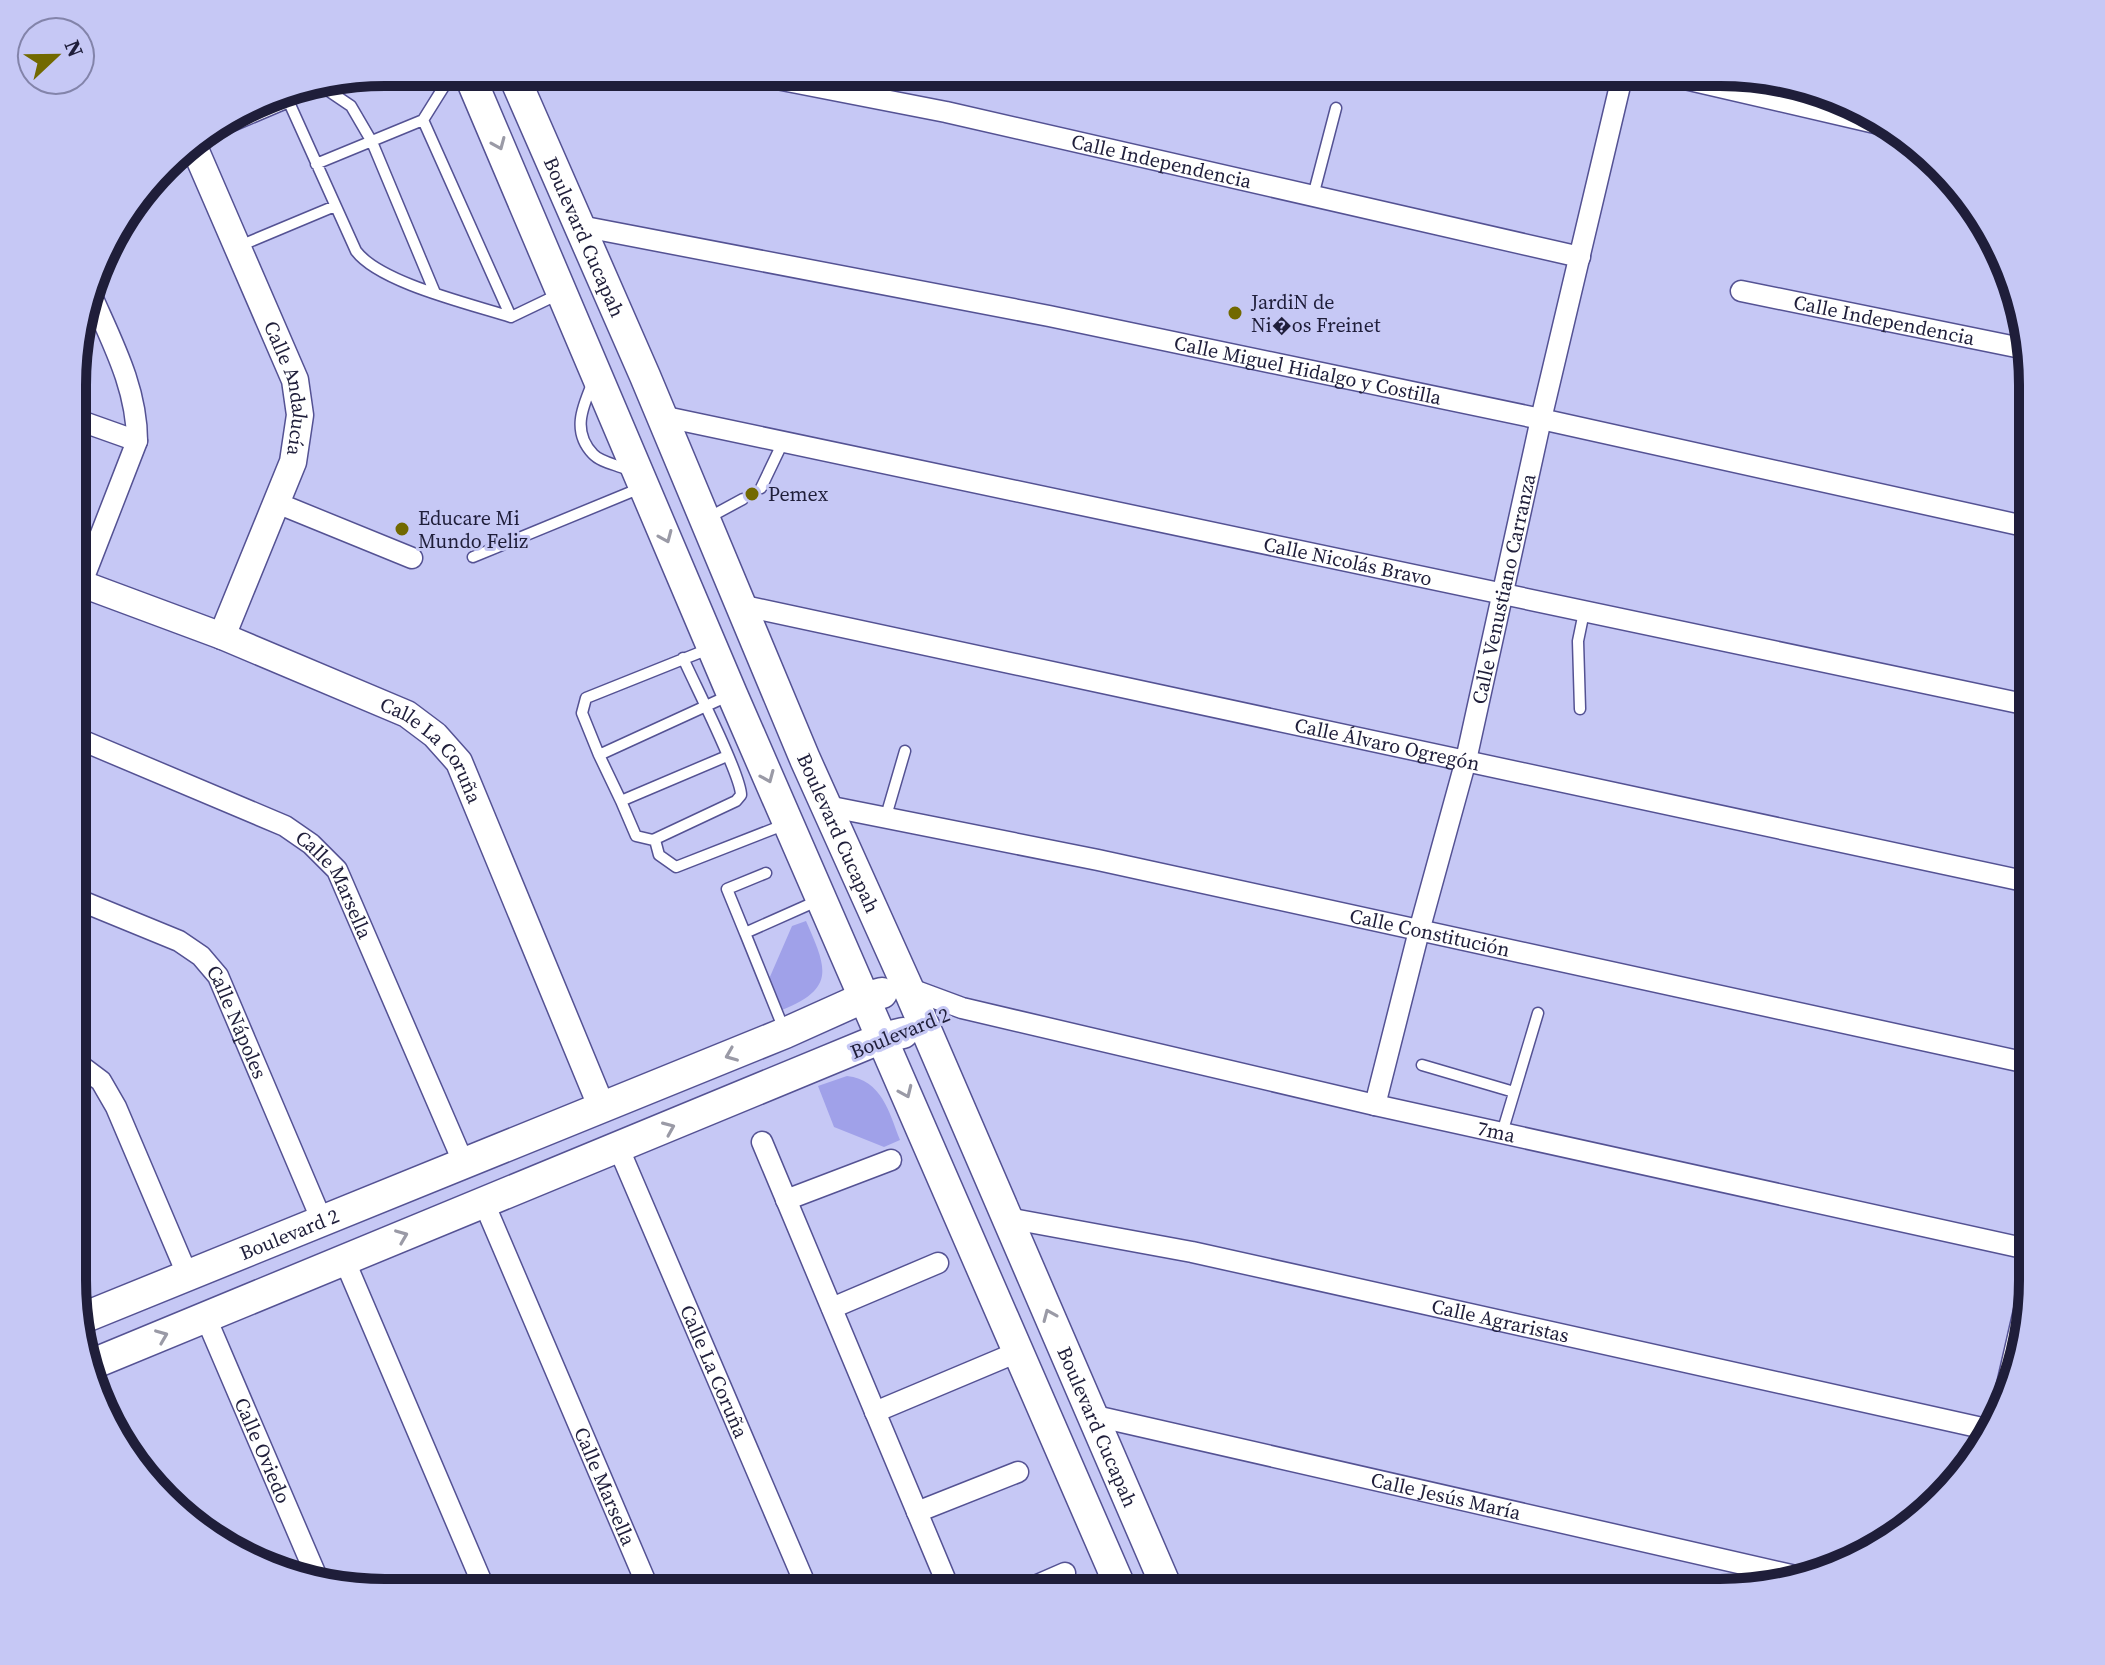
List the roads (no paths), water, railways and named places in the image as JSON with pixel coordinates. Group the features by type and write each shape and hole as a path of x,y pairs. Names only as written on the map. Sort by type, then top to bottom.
{"main road":[{"name":"Boulevard Cucapah","path":"474,86 732,694 1117,1579"},
{"name":"Boulevard Cucapah","path":"518,86 645,376 805,759 908,988 1163,1579"},
{"path":"563,292 583,298 601,313 645,376"},
{"path":"713,648 732,660 756,687 805,759"},
{"name":"Boulevard 2","path":"89,1316 785,1033 863,998 908,988"},
{"name":"Boulevard 2","path":"97,1362 882,1038 924,1028"}],"street":[{"name":"Calle Independencia","path":"813,86 946,112 1580,257"},
{"name":"Calle Venustiano Carranza","path":"1375,1105 1466,760 1541,419 1620,86"},
{"path":"1715,86 1854,118"},
{"name":"Calle Andalucía","path":"196,153 295,380 300,415 293,462 222,636"},
{"name":"Calle Miguel Hidalgo y Costilla","path":"580,226 1049,316 1541,419 2019,525"},
{"name":"Calle Independencia","path":"1741,291 2016,347"},
{"path":"86,567 137,441 137,414 131,388 96,306"},
{"name":"Calle Nicolás Bravo","path":"661,416 2019,703"},
{"path":"86,423 137,441"},
{"path":"277,503 412,558"},
{"name":"Calle La Coruña","path":"86,592 222,636 407,714 435,735 459,762 602,1108"},
{"name":"Calle Álvaro Ogregón","path":"740,605 2019,880"},
{"name":"Calle Marsella","path":"86,742 285,826 311,844 337,870 464,1164"},
{"name":"Calle Constitución","path":"827,806 1098,860 2019,1061"},
{"name":"Calle Nápoles","path":"86,903 179,941 201,956 218,976 322,1221"},
{"name":"Boulevard 2","path":"908,988 962,1008"},
{"name":"Boulevard 2","path":"924,1028 962,1008"},
{"name":"7ma","path":"962,1008 1375,1105 2019,1247"},
{"path":"86,1068 101,1081 116,1107 187,1274"},
{"path":"762,1142 945,1579"},
{"name":"Calle La Coruña","path":"619,1149 803,1579"},
{"path":"786,1200 891,1160"},
{"name":"Calle Marsella","path":"484,1203 644,1579"},
{"name":"Calle Agraristas","path":"1007,1218 1192,1252 1980,1428"},
{"path":"344,1259 480,1579"},
{"path":"832,1308 938,1263"},
{"name":"Calle Oviedo","path":"206,1318 314,1570"},
{"path":"875,1412 1020,1351"},
{"name":"Calle Jesús María","path":"1091,1415 1781,1573"},
{"path":"917,1512 1018,1472"},
{"path":"1051,1579 1065,1573"}],"lane":[{"path":"316,164 423,120 444,86"},
{"path":"330,91 351,106 372,142 435,293"},
{"path":"250,118 289,102 356,251 372,268 435,293 511,317 563,292"},
{"path":"1313,196 1336,108"},
{"path":"423,120 511,317"},
{"path":"237,247 335,206"},
{"path":"761,488 783,442"},
{"path":"473,557 642,480"},
{"path":"704,520 743,499"},
{"path":"1580,709 1578,641 1584,612"},
{"path":"683,658 741,788 741,795 736,801 655,840 636,836 582,713 586,698 683,658 713,648"},
{"path":"599,755 732,694"},
{"path":"886,816 905,751"},
{"path":"621,801 727,756"},
{"path":"655,840 659,855 676,867 788,824"},
{"path":"766,873 727,889 785,1033"},
{"path":"745,933 823,899"},
{"path":"1502,1133 1538,1013"},
{"path":"1422,1065 1514,1092"}],"place":[{"name":"JardiN de Ni�os Freinet","path":"1235,313"},
{"name":"Pemex","path":"752,494"},
{"name":"Educare Mi Mundo Feliz","path":"402,529"}]}
